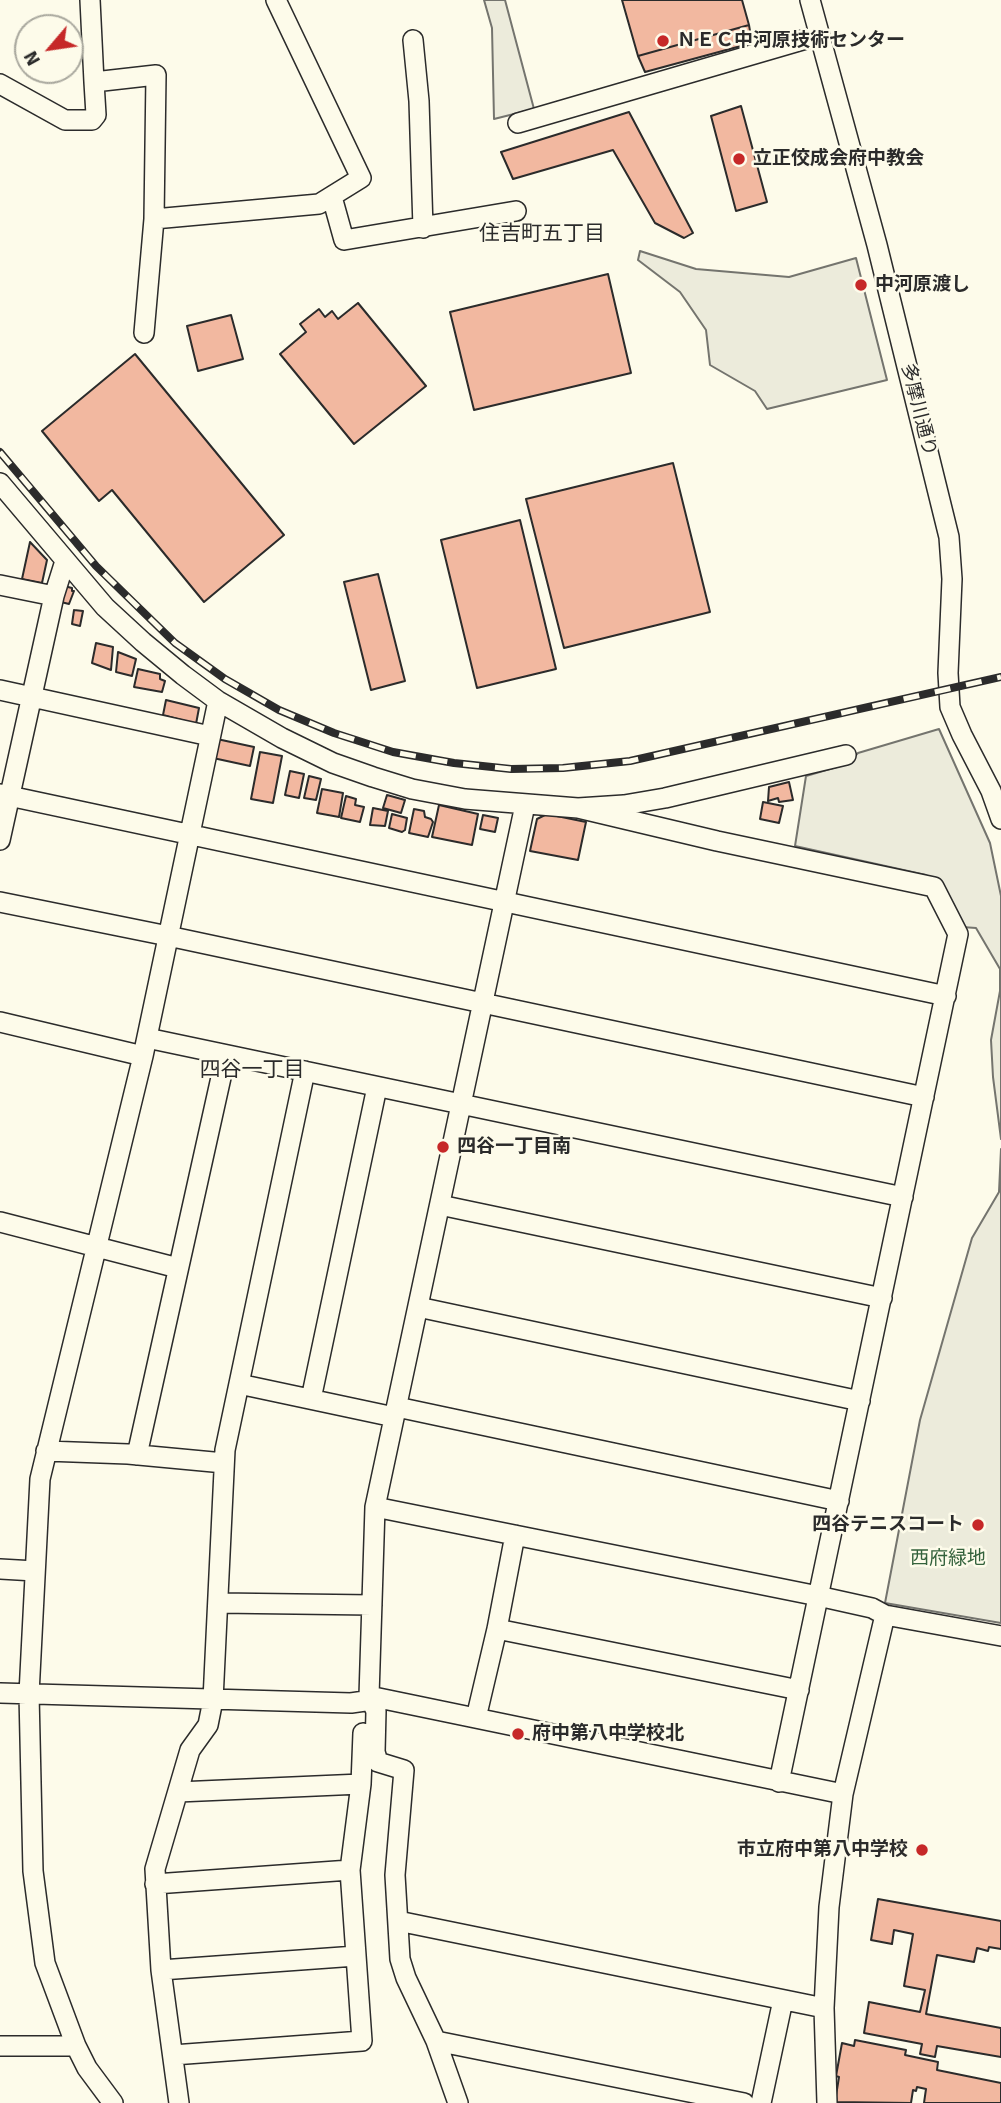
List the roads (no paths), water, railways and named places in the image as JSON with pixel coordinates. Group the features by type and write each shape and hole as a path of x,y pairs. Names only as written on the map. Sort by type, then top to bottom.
{"street":[{"path":"0,84 65,120 92,120 96,116 90,0"},
{"path":"154,219 319,204 361,178 276,0"},
{"name":"多摩川通り","path":"810,0 877,244 949,537 952,579 948,660 950,707 991,791 1001,819"},
{"path":"518,123 820,35"},
{"path":"414,40 423,228"},
{"path":"94,82 156,75 154,219 144,333"},
{"path":"332,197 344,240 516,211"},
{"path":"0,483 105,607 143,642 218,701 282,738 333,763 373,777 412,789 465,799 578,808 624,805 665,798 846,755"},
{"path":"0,840 5,795 65,561"},
{"path":"0,584 54,596"},
{"path":"0,690 211,736"},
{"path":"113,2103 76,2046 45,1963 37,1920 33,1871 29,1695 40,1479 145,1047 218,701"},
{"path":"5,795 946,996"},
{"path":"173,2055 362,2041 350,1870 361,1784 367,1698 375,1507 525,805"},
{"path":"578,808 717,841 934,887 958,934 779,1782"},
{"path":"0,902 924,1097"},
{"path":"0,1022 145,1047 226,1055 903,1197"},
{"path":"137,1455 226,1055"},
{"path":"179,2103 161,1970 155,1884 157,1854 190,1750 208,1725 213,1700 223,1463 305,1071"},
{"path":"311,1399 377,1087"},
{"path":"440,1205 882,1298"},
{"path":"0,1222 178,1268"},
{"path":"418,1307 860,1401"},
{"path":"239,1384 395,1412 839,1501"},
{"path":"46,1451 137,1455 223,1463"},
{"path":"375,1507 818,1596 872,1608 885,1615 1001,1636"},
{"path":"476,1718 515,1535"},
{"path":"0,1569 35,1571"},
{"path":"219,1603 372,1605"},
{"path":"827,2103 824,2008 829,1907 843,1794 885,1615"},
{"path":"497,1629 799,1690"},
{"path":"0,1693 351,1703 367,1698 843,1794"},
{"path":"367,1698 376,1711 375,1752 378,1762 404,1770 395,1875 400,1959 406,1978 436,2040 458,2103"},
{"path":"178,1792 361,1784"},
{"path":"155,1884 350,1870"},
{"path":"398,1921 824,2008"},
{"path":"161,1970 356,1956"},
{"path":"761,2103 783,2000"},
{"path":"436,2040 744,2103"},
{"path":"0,2046 76,2046"}],"railway":[{"path":"0,452 96,566 175,643 225,679 279,710 334,733 393,752 454,763 511,769 563,768 630,761 1001,677"}],"place":[{"name":"ＮＥＣ中河原技術センター","path":"663,41"},
{"name":"立正佼成会府中教会","path":"739,159"},
{"name":"中河原渡し","path":"861,285"},
{"name":"四谷一丁目南","path":"443,1147"},
{"name":"四谷テニスコート","path":"978,1525"},
{"name":"府中第八中学校北","path":"518,1734"},
{"name":"市立府中第八中学校","path":"922,1850"}],"district":[{"name":"住吉町五丁目","path":"542,234"},
{"name":"四谷一丁目","path":"252,1070"}],"park label":[{"name":"西府緑地","path":"948,1559"}]}
